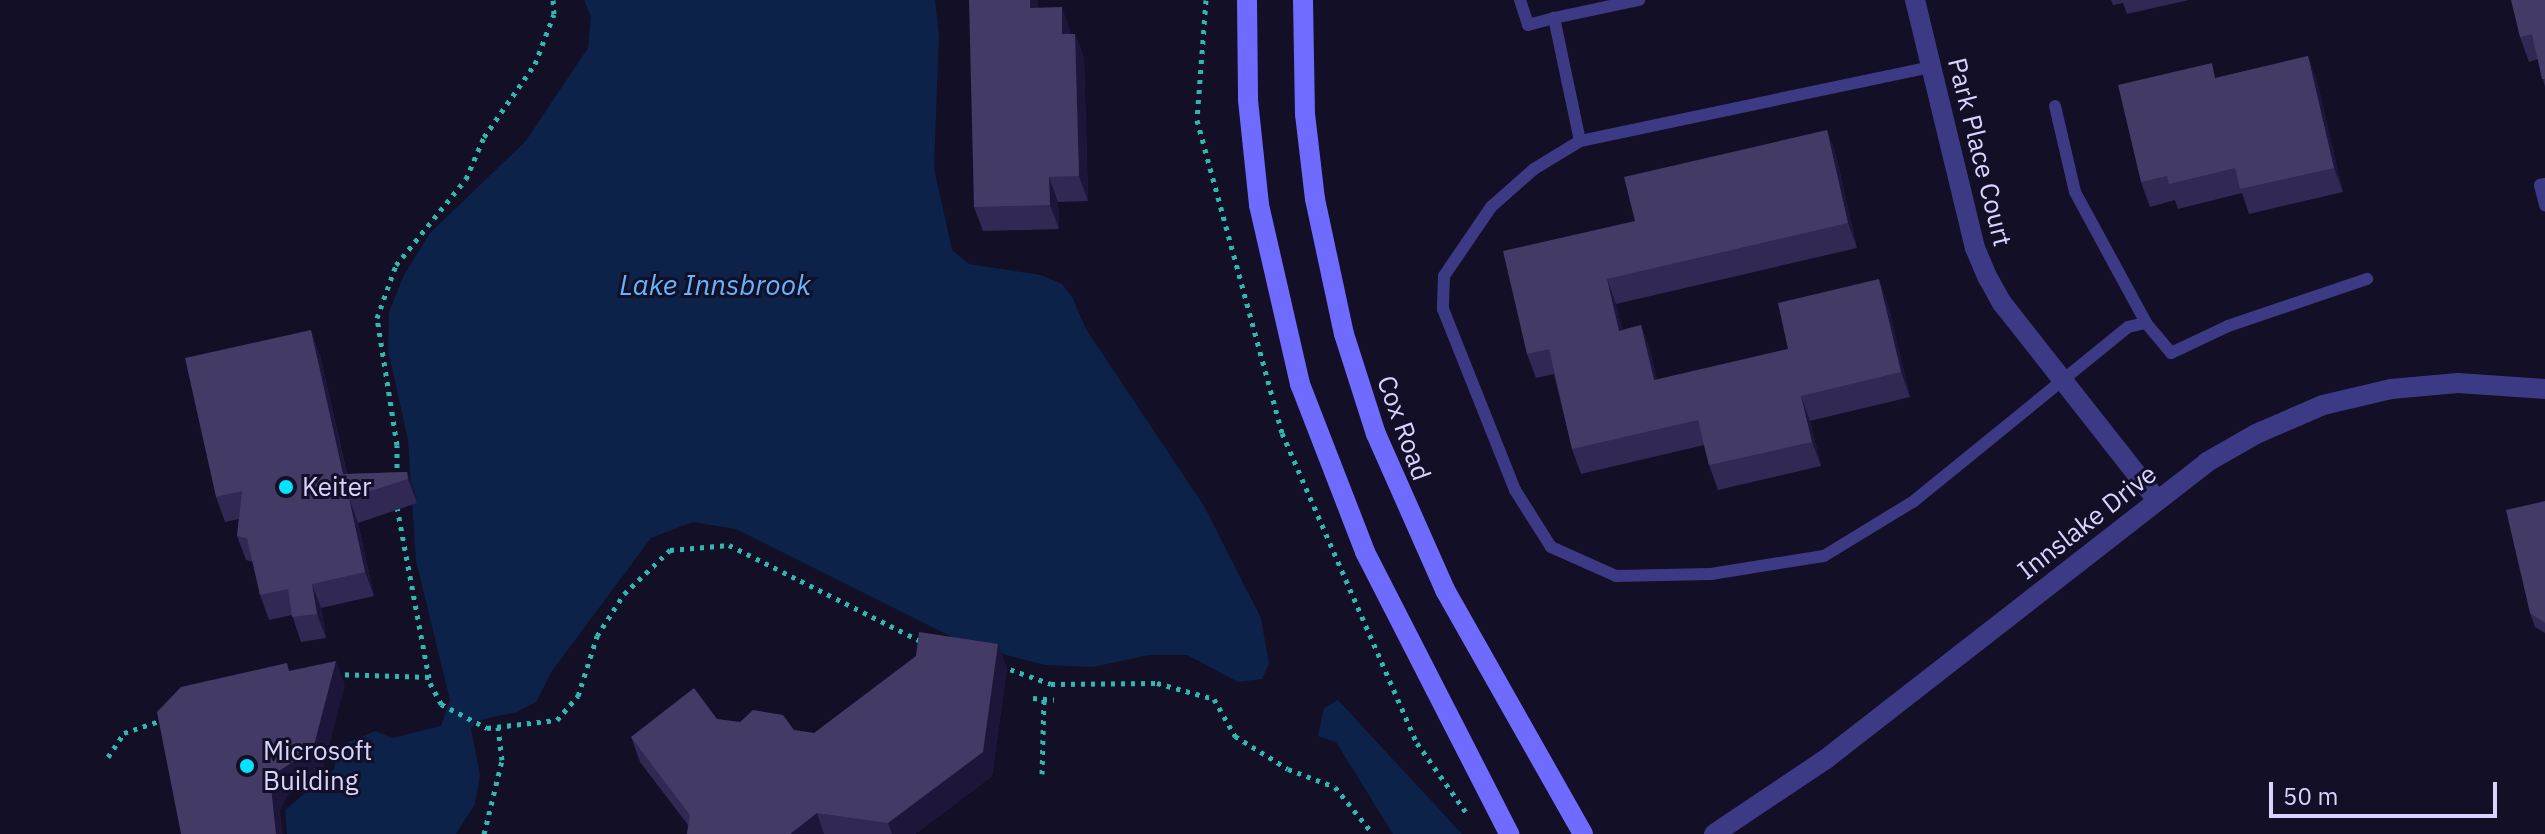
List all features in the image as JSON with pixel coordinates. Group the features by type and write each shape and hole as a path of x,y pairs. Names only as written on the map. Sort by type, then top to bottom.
{"main road":[{"path":"1247,0 1248,100 1259,205 1300,384 1365,552 1509,834"},
{"name":"Cox Road","path":"1303,0 1305,114 1315,199 1344,334 1376,434 1445,590 1583,834"}],"street":[{"name":"Park Place Court","path":"1915,0 1975,248 2002,303 2157,500"},
{"name":"Innslake Drive","path":"1714,834 1826,759 2207,462 2323,405 2430,384 2545,389"}],"lane":[{"path":"1520,0 1528,25 1639,0"},
{"path":"1554,18 1580,141"},
{"path":"1931,67 1580,141 1534,169 1491,207 1444,276 1443,309 1515,490 1551,547 1616,576 1711,574 1824,556 1914,501 2117,334 2146,323"},
{"path":"2055,106 2075,192 2146,323 2171,353 2256,316 2367,279"},
{"path":"2545,184 2540,185 2545,205"}],"path":[{"path":"397,489 397,445 377,318 406,251 421,228 466,179 484,137 535,64 554,14 553,0"},
{"path":"396,504 430,677 441,704 487,728 557,720 578,696 597,636 617,605 670,550 729,545 934,646"},
{"path":"994,665 1051,684 1157,683 1214,699 1235,736 1288,769 1335,787 1373,834"},
{"path":"325,675 430,677"},
{"path":"1033,698 1054,700"},
{"path":"1042,774 1044,698"},
{"path":"108,757 124,733 159,723 176,710"},
{"path":"484,834 502,760 498,727"}],"water":[{"name":"Lake Innsbrook","path":"584,0 935,0 939,35 934,168 952,250 969,264 1041,275 1062,284 1072,297 1086,329 1204,506 1261,618 1269,664 1262,679 1238,682 1187,655 1149,655 1093,667 1045,665 968,645 736,529 693,522 651,538 552,671 536,702 517,712 476,721 471,729 480,775 475,804 456,834 287,834 285,810 334,769 339,746 375,731 392,738 441,726 450,700 416,561 408,440 388,350 389,312 404,275 430,233 525,142 588,48 591,17"},
{"path":"1338,700 1462,834 1393,834 1336,742 1318,736 1324,708"}],"building":[{"path":"969,0 1030,0 1030,8 1062,7 1062,34 1075,34 1079,176 1049,177 1050,205 974,207"},
{"path":"2511,0 2545,0 2545,79 2542,79 2532,34 2520,37"},
{"path":"2308,56 2334,168 2240,189 2235,168 2169,184 2167,176 2141,182 2118,85 2212,63 2215,78"},
{"path":"1827,130 1848,223 1607,279 1619,331 1641,325 1654,380 1788,349 1778,303 1879,279 1901,372 1801,396 1812,442 1709,465 1698,420 1572,449 1549,349 1527,354 1503,251 1635,221 1624,177"},
{"path":"311,330 343,474 407,472 408,479 349,498 365,572 312,584 317,614 292,617 288,589 260,595 247,538 237,536 242,491 216,497 185,358"},
{"path":"2545,501 2545,623 2530,613 2506,510"},
{"path":"919,632 998,644 983,752 888,823 817,813 790,834 687,834 690,815 631,737 694,688 717,719 740,722 753,710 783,715 794,730 814,733 916,656"},
{"name":"Microsoft Building","path":"336,661 313,749 279,771 271,786 276,834 181,834 157,712 181,687 287,663 289,671"}],"place":[{"name":"Keiter","path":"286,487"},
{"name":"Microsoft Building","path":"247,766"}]}
